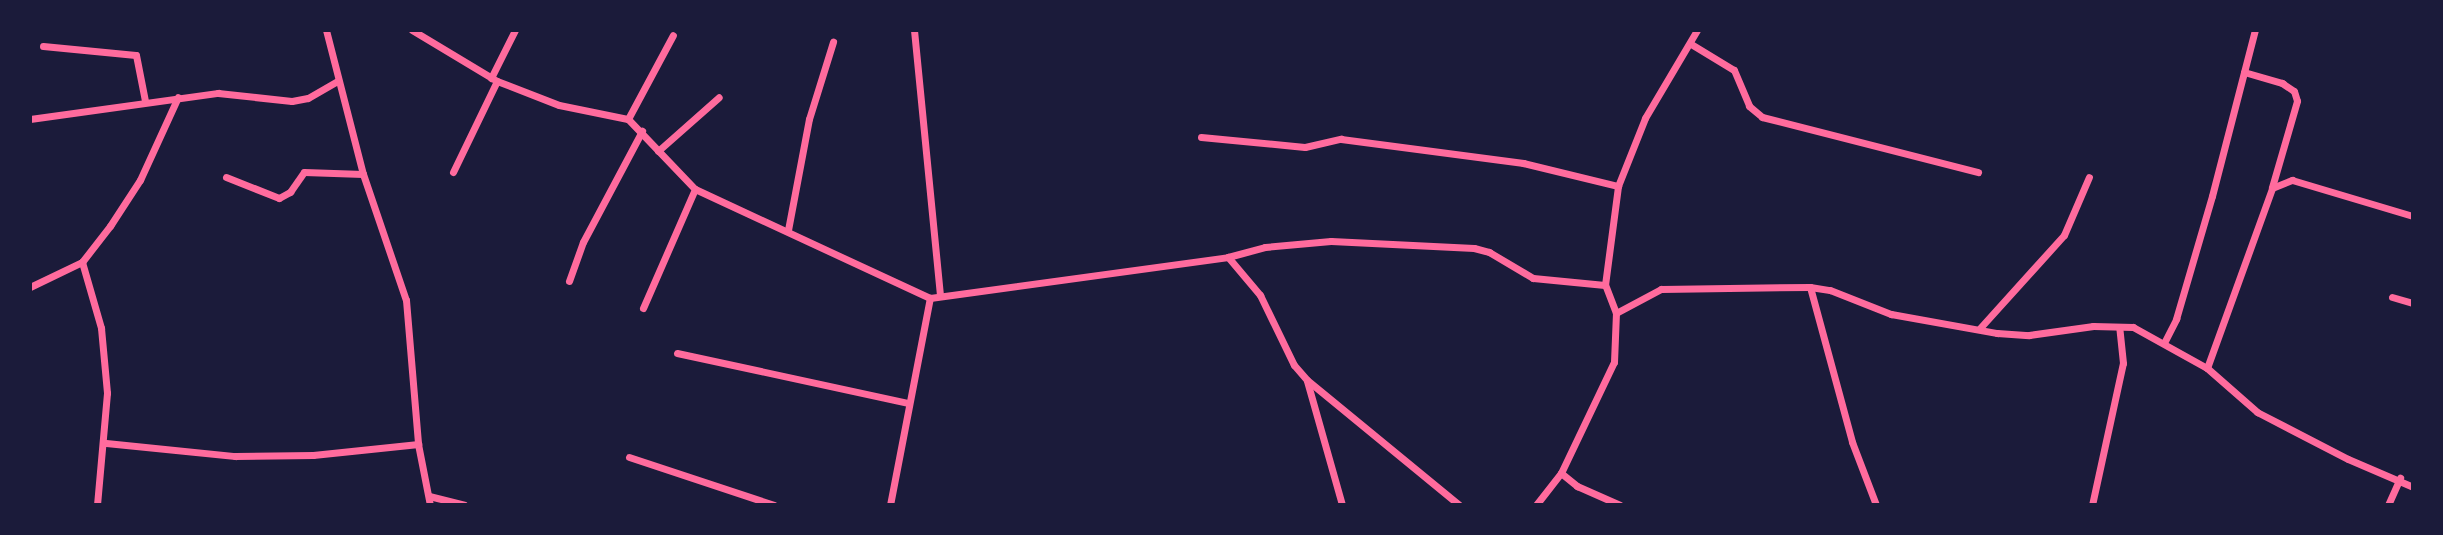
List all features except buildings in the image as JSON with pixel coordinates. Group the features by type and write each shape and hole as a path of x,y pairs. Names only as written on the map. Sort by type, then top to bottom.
{"street":[{"path":"326,30 363,174 405,300 418,444 430,505"},
{"path":"412,30 494,79 559,105 628,119 695,189 788,230 930,299"},
{"path":"453,172 515,30"},
{"path":"914,30 940,294"},
{"path":"1536,505 1561,472 1614,362 1616,313 1605,285 1618,186 1645,118 1697,30"},
{"path":"2165,341 2176,318 2255,30"},
{"path":"628,119 673,35"},
{"path":"788,230 809,119 833,42"},
{"path":"1691,44 1734,70 1749,106 1762,117 1978,172"},
{"path":"43,46 136,55 145,101"},
{"path":"2207,368 2272,188 2297,101 2294,91 2281,83 2244,72"},
{"path":"30,119 218,93 292,101 308,98 337,81"},
{"path":"30,287 82,262 140,180 178,97"},
{"path":"658,152 719,97"},
{"path":"569,281 583,242 642,131"},
{"path":"1201,137 1305,147 1341,139 1523,163 1618,186"},
{"path":"226,177 279,198 290,192 304,172 363,174"},
{"path":"1980,328 2064,234 2088,177"},
{"path":"2272,188 2292,180 2413,216"},
{"path":"643,308 695,189"},
{"path":"930,299 940,294 1228,257 1265,247 1331,241 1412,249 1466,248 1489,252 1533,278 1605,285"},
{"path":"1228,257 1260,295 1294,365 1307,380 1459,505"},
{"path":"82,262 101,328 107,393 106,443 97,505"},
{"path":"1810,287 1852,442 1876,505"},
{"path":"1616,313 1661,289 1810,287 1830,290 1891,314 2029,335 2133,327 2165,341 2207,368 2258,412 2348,459 2400,478 2413,486"},
{"path":"2392,297 2413,303"},
{"path":"890,505 930,299"},
{"path":"2092,505 2123,363 2119,327"},
{"path":"677,354 909,403"},
{"path":"1307,380 1342,505"},
{"path":"106,443 235,456 313,455 418,444"},
{"path":"629,457 774,505"},
{"path":"1561,472 1577,486 1620,505"},
{"path":"2388,505 2400,478"},
{"path":"429,496 464,505"}]}
